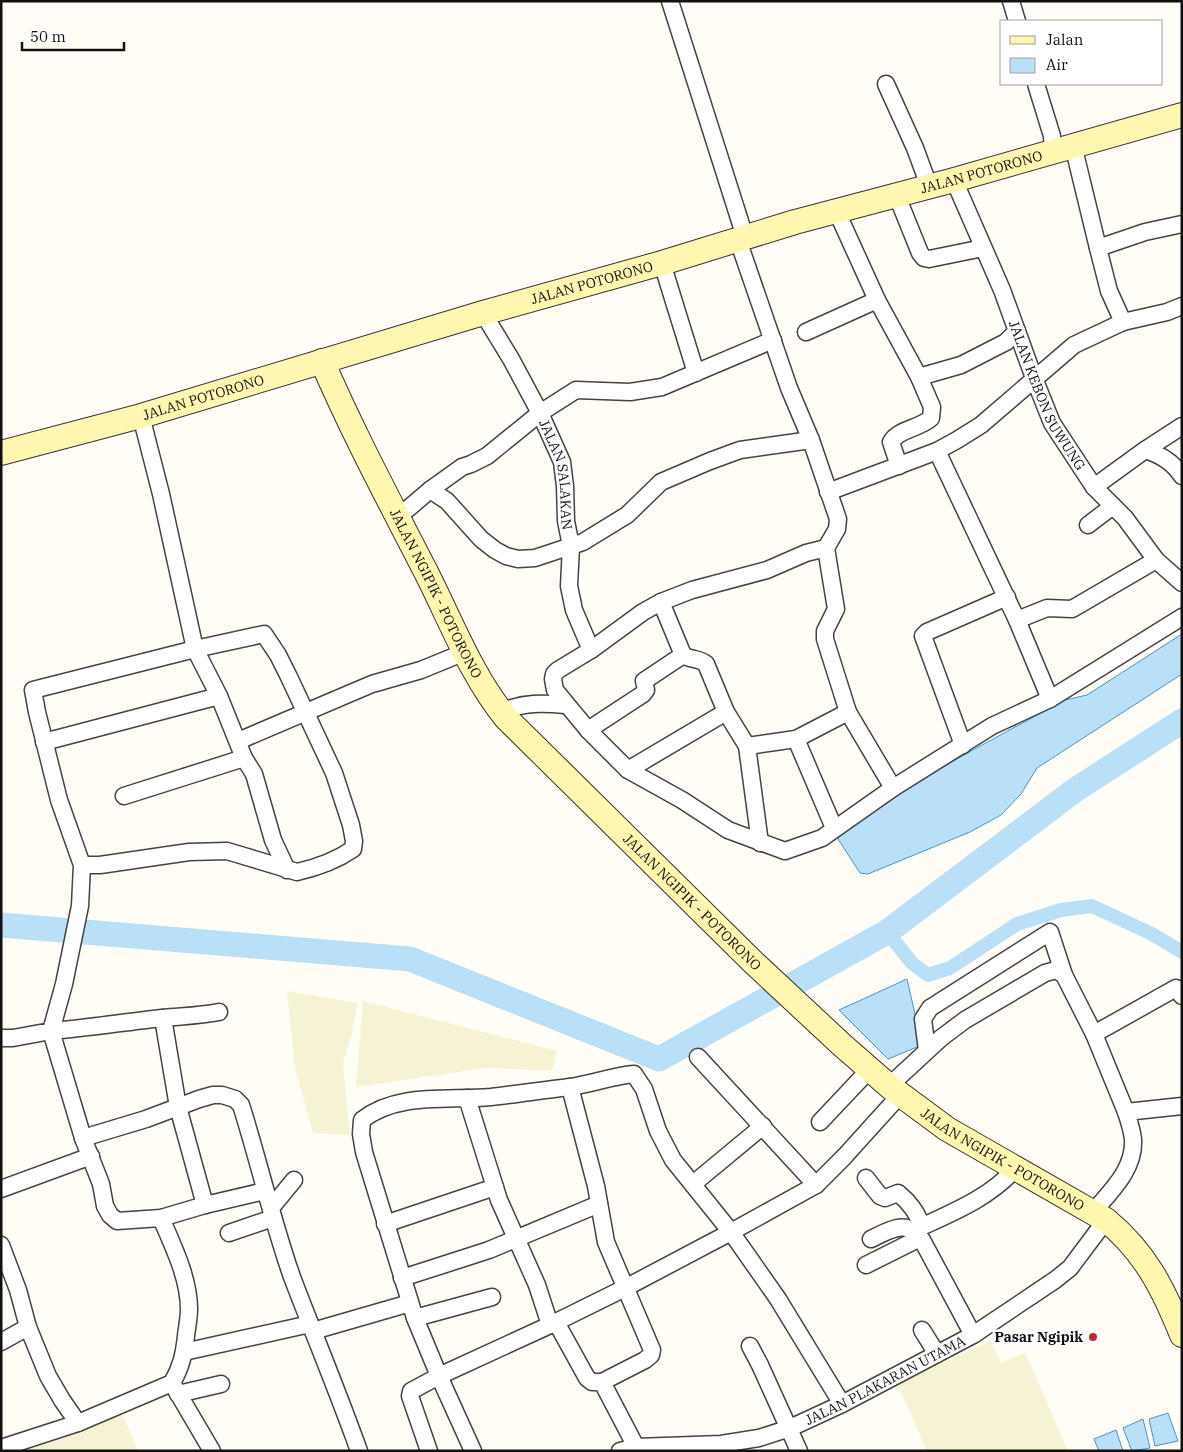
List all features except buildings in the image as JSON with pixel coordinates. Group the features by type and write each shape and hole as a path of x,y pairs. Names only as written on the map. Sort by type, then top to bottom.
{"street":[{"path":"670,1 772,340 788,388 810,440 838,519 837,529 826,548 836,609 825,631 825,640 848,712 893,788"},
{"path":"1011,1 1018,20"},
{"path":"886,84 915,148 929,186"},
{"path":"1036,85 1052,136 1063,148 1098,248 1109,291 1124,322"},
{"name":"JALAN POTORONO","path":"1,452 141,416 795,222 897,196 1182,114"},
{"name":"JALAN KEBON SUWUNG","path":"954,180 1002,290 1052,423 1094,487 1125,518 1156,560 1182,583"},
{"path":"897,196 920,253 924,258 928,259 983,248"},
{"path":"837,212 877,300 920,377 932,407 931,418 924,424 894,436 891,442 899,466"},
{"path":"1098,248 1145,232 1182,224"},
{"path":"662,263 696,373"},
{"path":"806,332 877,300"},
{"path":"828,492 937,451 957,440 981,424 1074,345 1124,322 1167,312 1182,306"},
{"name":"JALAN SALAKAN","path":"483,313 512,359 540,413 562,462 566,522 571,546 568,586 574,610 591,650"},
{"path":"920,377 960,366 1006,342 1017,331"},
{"path":"397,518 430,490 462,467 487,456 540,413 576,390 630,392 662,387 772,340"},
{"name":"JALAN NGIPIK - POTORONO","path":"322,361 397,518 465,652 501,712 753,962 842,1045 895,1090 947,1129 1099,1216 1125,1236 1146,1263 1168,1299 1182,1335"},
{"path":"141,416 162,494 195,649 219,696 244,758 254,774 273,840 287,870"},
{"path":"1094,487 1182,426"},
{"path":"430,490 447,501 482,539 495,550 506,556 518,559 535,558 583,542 627,515 662,482 710,461 740,450 810,440"},
{"path":"1145,450 1169,462 1182,476"},
{"path":"937,451 1018,620 1050,699"},
{"path":"1088,525 1113,506"},
{"path":"826,548 806,553 767,570 692,590 661,602 642,612 591,650 554,674 555,690 588,730 628,770 682,800 728,830 785,851 822,838 893,788 992,726 1050,699 1182,617"},
{"path":"1018,620 1047,608 1072,609 1156,560"},
{"path":"963,745 923,636 927,632 1007,598"},
{"path":"661,602 684,654 688,658 701,660 706,664 726,712 747,746 760,842"},
{"path":"82,866 189,852 227,851 297,872 307,870 346,854 353,849 354,841 351,825 334,773 278,654 264,634 195,649 33,690 59,800 82,866 79,912 64,984 51,1031 110,1215 117,1220 161,1218 205,1205 265,1191"},
{"path":"238,741 372,684 421,670 465,652"},
{"path":"588,730 643,694 646,690 644,681 684,654"},
{"path":"44,742 219,696"},
{"path":"501,712 515,706 540,703 566,705"},
{"path":"628,770 726,712"},
{"path":"747,746 796,740 848,712"},
{"path":"796,740 834,828"},
{"path":"124,796 244,758"},
{"path":"248,858 273,840"},
{"name":"JALAN PLAKARAN UTAMA","path":"628,1449 721,1444 759,1438 790,1428 842,1404 973,1335 1070,1268 1128,1168 1133,1138 1126,1112 1094,1034 1064,975 1050,932 930,1008 923,1019 927,1050"},
{"path":"429,1451 410,1396 414,1388 553,1324 625,1288 816,1185 844,1157 927,1050 965,1020 1045,973 1056,970 1064,975"},
{"path":"1094,1034 1176,988 1182,996"},
{"path":"1,1038 163,1018 200,1016 219,1012"},
{"path":"163,1018 178,1107 205,1205"},
{"path":"698,1057 816,1185"},
{"path":"820,1122 870,1069"},
{"path":"472,1451 413,1311 364,1152 360,1134 362,1120 373,1111 392,1105 420,1100 489,1097 570,1087 634,1074 644,1089 662,1138 673,1160 731,1232 778,1299 842,1404"},
{"path":"467,1098 495,1187 553,1324 587,1378 592,1382 602,1382 645,1360 651,1355 652,1350 606,1242 585,1140 570,1087"},
{"path":"84,1138 146,1120 213,1095 222,1095 235,1099 243,1113 292,1276 359,1451"},
{"path":"1126,1112 1182,1106"},
{"path":"693,1184 763,1126"},
{"path":"1,1189 90,1156"},
{"path":"866,1265 919,1232 987,1194 1016,1168"},
{"path":"866,1178 880,1196 885,1198 898,1193 920,1220 919,1232 973,1335"},
{"path":"229,1233 272,1213 294,1180"},
{"path":"385,1224 495,1187"},
{"path":"402,1278 488,1250 599,1204"},
{"path":"161,1218 175,1250 185,1284 189,1309 184,1352 175,1388 212,1451"},
{"path":"871,1239 893,1229 905,1228 919,1232"},
{"path":"1,1245 18,1290 28,1327 48,1376 78,1423"},
{"path":"184,1352 312,1327 492,1298"},
{"path":"1,1342 28,1327"},
{"path":"922,1330 937,1354"},
{"path":"750,1346 790,1428 799,1451"},
{"path":"602,1382 628,1449"},
{"path":"1,1448 175,1388 221,1384"}],"shaded area":[{"path":"287,991 358,1003 343,1063 350,1135 313,1133 295,1068"},
{"path":"363,1001 557,1051 552,1071 487,1068 356,1087"},
{"path":"991,1341 1001,1363 1025,1352 1068,1451 927,1451 897,1383"},
{"path":"122,1414 138,1451 21,1451 55,1435"}],"water":[{"path":"1182,634 1182,674 1037,768 1021,794 1001,815 970,832 868,874 860,873 838,839 839,834 893,797 949,763 1065,700 1087,695"},
{"path":"907,979 922,1045 888,1059 839,1010"},
{"path":"1168,1413 1178,1441 1155,1446 1149,1419"},
{"path":"1143,1419 1150,1448 1132,1451 1123,1428"},
{"path":"1116,1430 1123,1451 1099,1451 1094,1439"}],"waterway":[{"path":"1,925 410,959 659,1059 887,932 1075,790 1182,721"},
{"path":"887,932 912,963 928,975 950,968 1017,924 1061,910 1092,906 1152,934 1182,952"}],"place":[{"name":"Pasar Ngipik","path":"1093,1337"}]}
